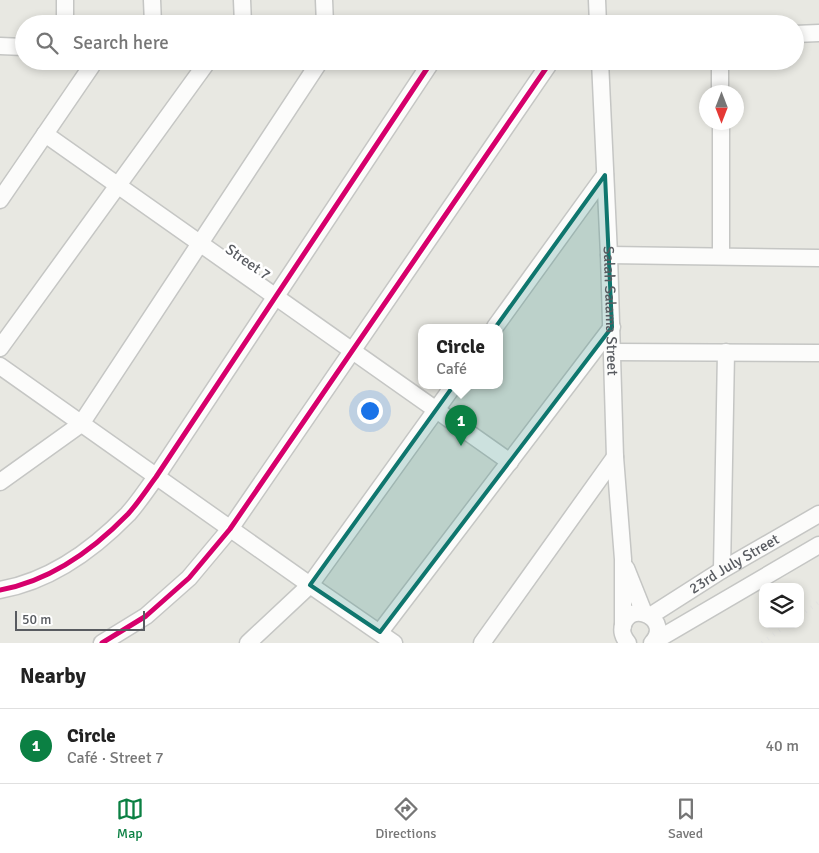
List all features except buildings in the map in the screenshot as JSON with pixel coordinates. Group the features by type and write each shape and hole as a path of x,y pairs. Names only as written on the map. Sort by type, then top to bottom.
{"street":[{"path":"65,0 65,15"},
{"path":"152,0 153,15"},
{"path":"242,0 243,15"},
{"path":"324,0 325,15"},
{"path":"597,0 598,15"},
{"path":"804,34 819,33"},
{"path":"0,46 15,47"},
{"path":"0,200 89,70"},
{"path":"0,348 201,70"},
{"path":"0,482 81,424 314,70"},
{"path":"0,590 15,588 58,570 96,544 129,512 156,477 426,70"},
{"path":"102,643 146,616 189,578 230,529 545,70"},
{"name":"Salah Salama Street","path":"600,70 610,255 615,457 623,559 622,637"},
{"path":"720,70 720,85"},
{"path":"721,130 721,256"},
{"name":"Street 7","path":"45,134 510,462"},
{"path":"497,324 605,174"},
{"path":"610,255 819,258"},
{"path":"380,632 612,327"},
{"path":"612,352 819,353"},
{"path":"722,570 726,352"},
{"path":"0,366 394,643"},
{"path":"248,643 310,585 451,389"},
{"path":"482,643 615,457"},
{"name":"23rd July Street","path":"622,637 626,620 631,615 637,613 647,615 819,514"},
{"name":"23rd July Street","path":"654,642 819,545"},
{"name":"Salah Salama Street","path":"623,559 647,615 656,621 658,628 654,642"}],"highlighted area":[{"path":"605,175 612,327 380,632 310,585"}],"railway":[{"path":"804,613 819,602"},
{"path":"762,643 783,628"}],"cycle path":[{"path":"0,590 36,579 70,562 100,540 132,510 156,477 426,70"},
{"path":"102,643 146,616 189,578 230,529 545,70"}],"place":[{"name":"Circle","path":"461,446"}]}
